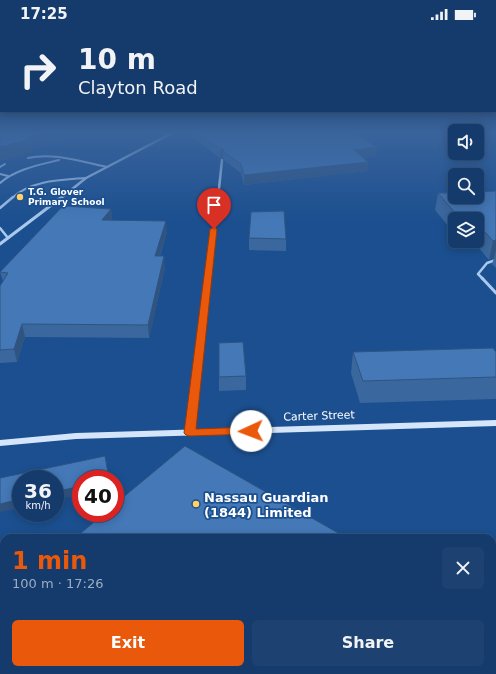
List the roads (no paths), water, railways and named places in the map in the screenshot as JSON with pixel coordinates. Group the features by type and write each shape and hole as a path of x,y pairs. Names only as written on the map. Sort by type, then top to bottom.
{"street":[{"path":"0,244 86,178 116,162"},
{"path":"190,433 222,162"},
{"name":"Carter Street","path":"0,443 76,436 496,423"}],"lane":[{"path":"0,183 8,176 50,162"},
{"path":"83,162 107,167"},
{"path":"0,167 5,164"},
{"path":"0,174 8,176"},
{"path":"0,208 20,190 54,180 86,178"},
{"path":"0,228 8,238"},
{"path":"496,260 487,263 478,274 496,293"}],"place":[{"name":"T.G. Glover Primary School","path":"20,197"},
{"name":"Nassau Guardian (1844) Limited","path":"196,504"}]}
